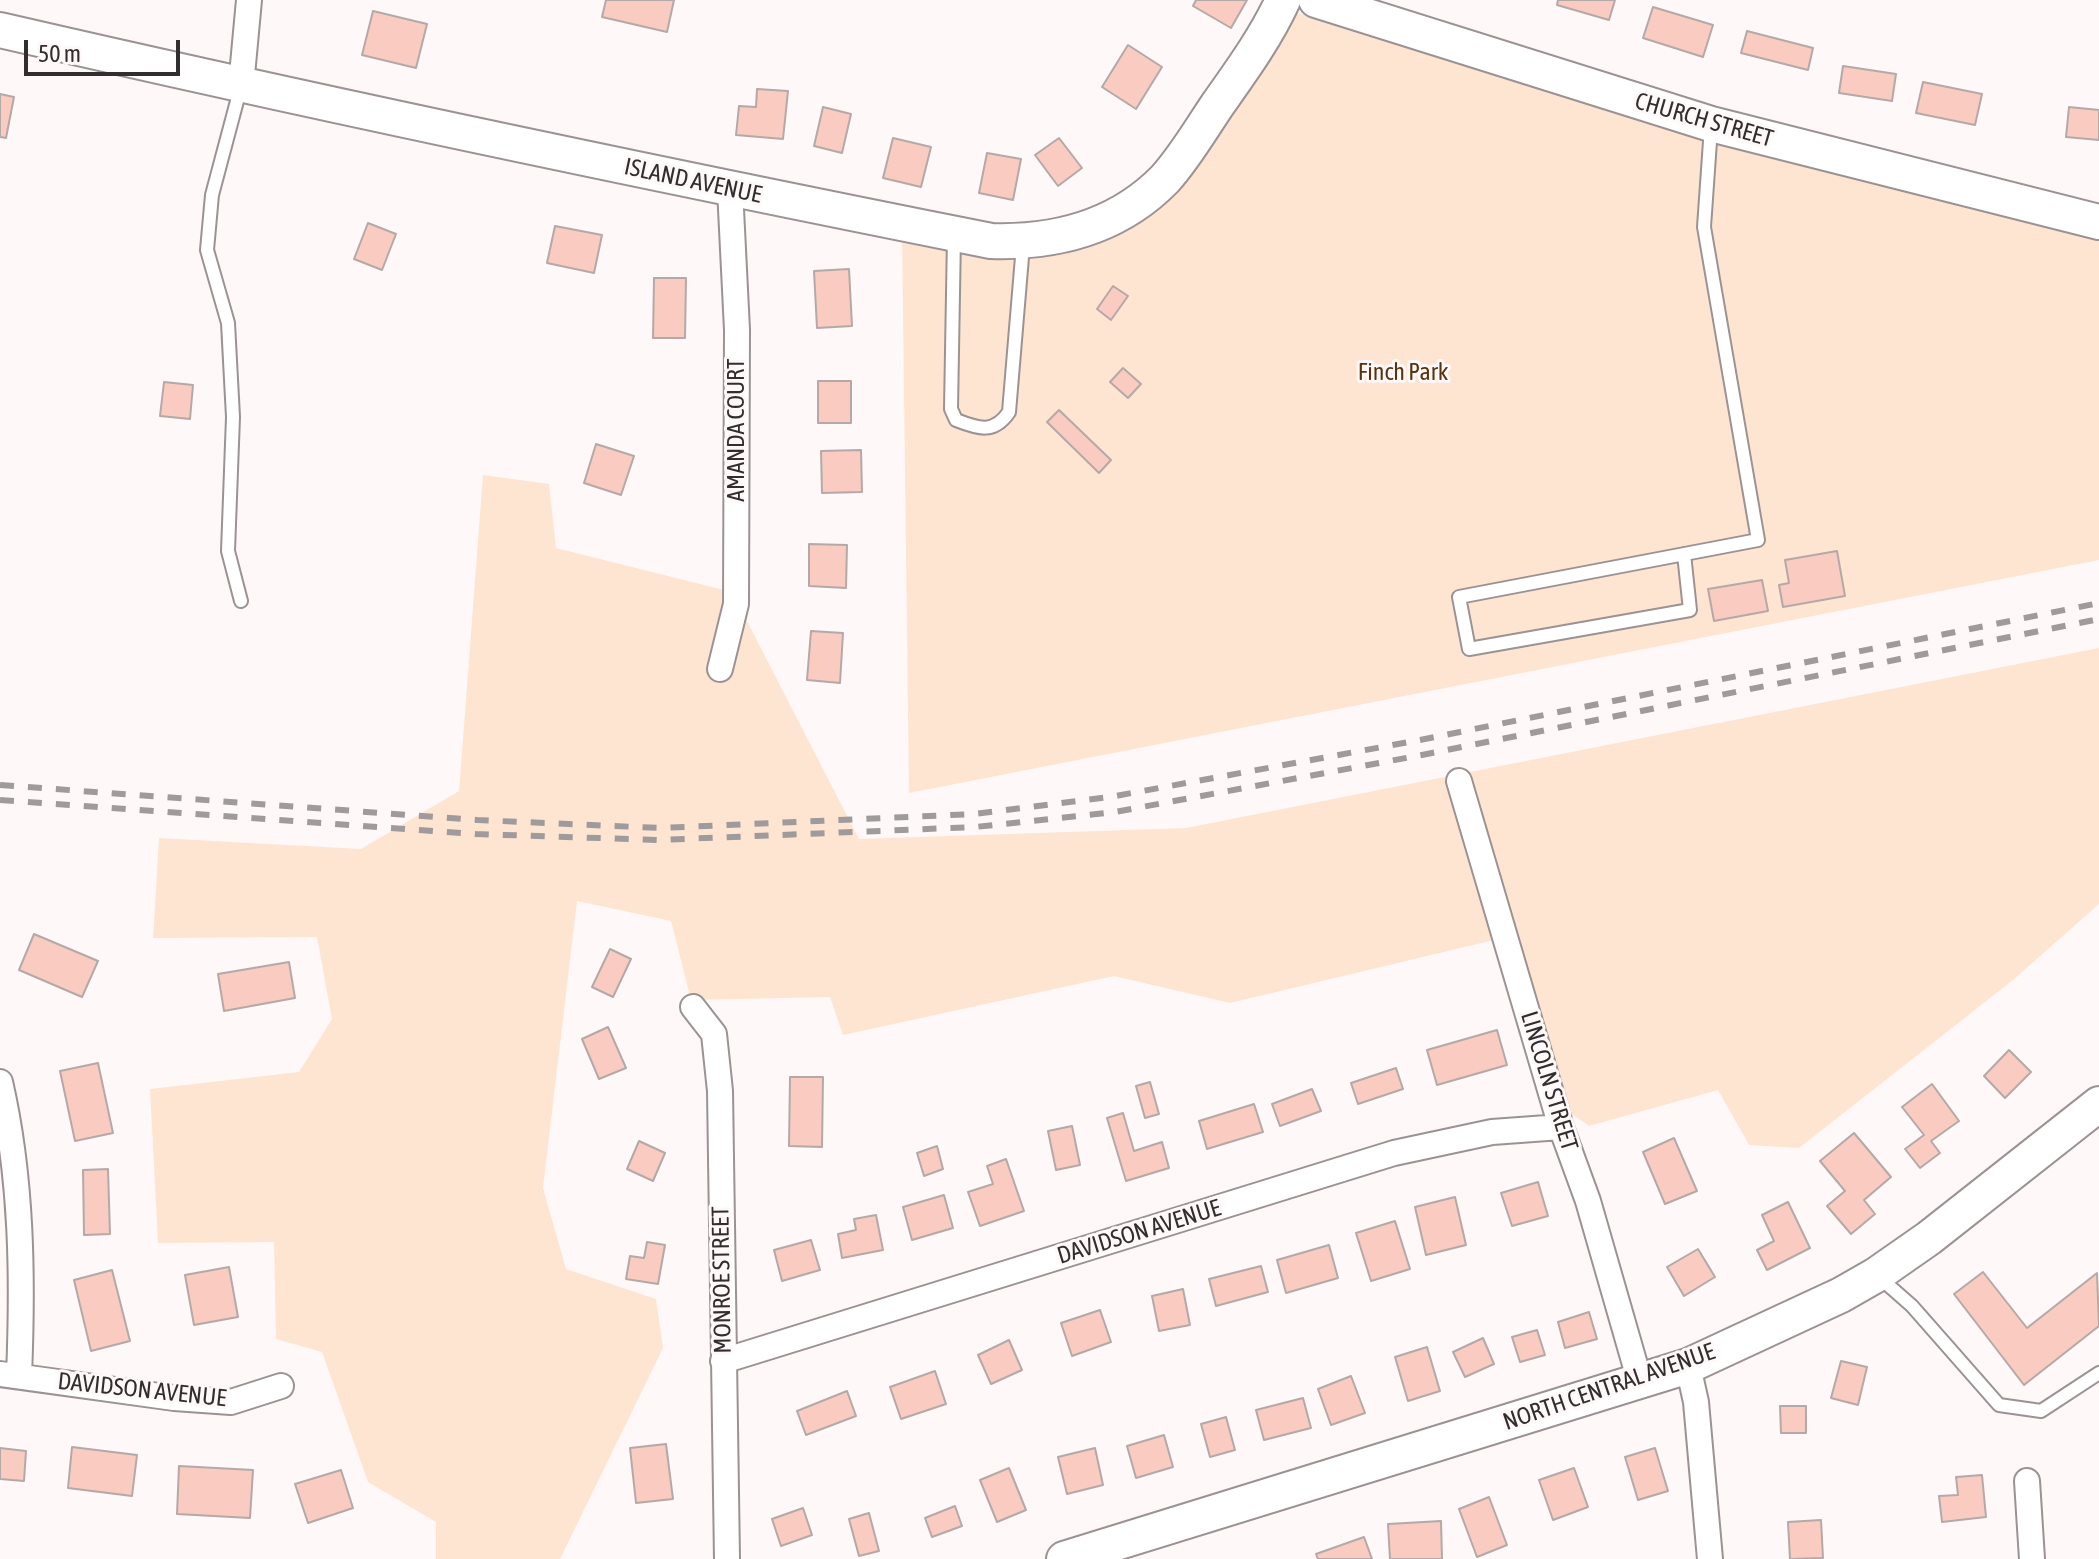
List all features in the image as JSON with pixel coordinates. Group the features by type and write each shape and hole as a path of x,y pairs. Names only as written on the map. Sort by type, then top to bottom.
{"street":[{"path":"241,86 249,0"},
{"name":"ISLAND AVENUE","path":"0,30 241,86 730,189 991,241 1023,242 1055,239 1089,229 1118,215 1165,178 1270,29 1283,0"},
{"name":"CHURCH STREET","path":"1316,0 1711,124 2038,207 2099,203"},
{"name":"AMANDA COURT","path":"720,669 736,604 737,330 730,189"},
{"path":"2038,207 2099,222"},
{"name":"LINCOLN STREET","path":"1459,781 1561,1127 1588,1201 1640,1382"},
{"name":"MONROE STREET","path":"693,1007 714,1034 720,1091 727,1559"},
{"path":"0,1082 16,1181 21,1256 9,1375"},
{"name":"NORTH CENTRAL AVENUE","path":"1064,1559 1688,1366 1841,1295 1876,1275 1929,1238 2099,1104"},
{"name":"DAVIDSON AVENUE","path":"723,1361 1394,1153 1492,1132 1561,1127"},
{"path":"1688,1366 1696,1402 1710,1559"},
{"name":"DAVIDSON AVENUE","path":"9,1375 174,1398 231,1402 281,1386"},
{"path":"2027,1481 2032,1559"}],"lane":[{"path":"241,86 212,195 207,250 228,323 233,417 228,551 241,601"},
{"path":"1684,554 1690,610 1469,649 1459,597 1684,554 1758,540 1704,227 1711,124"},
{"path":"954,233 951,409 956,420 973,427 987,428 1001,423 1009,412 1023,242"},
{"path":"1876,1275 1912,1306 1999,1405 2041,1411 2099,1373"}],"green space":[{"name":"Finch Park","path":"1283,9 2099,228 2099,560 909,793 902,231 999,243 1132,202"},
{"path":"483,475 549,484 556,548 732,592 859,839 1186,828 2099,648 2099,904 2013,980 1799,1148 1749,1145 1718,1090 1589,1126 1547,1097 1498,939 1230,1003 1114,976 843,1035 830,997 691,1000 671,921 577,901 543,1188 566,1269 656,1299 663,1348 560,1559 436,1559 436,1522 368,1482 322,1352 276,1339 274,1242 158,1243 150,1089 299,1072 332,1019 317,937 153,938 159,838 361,849 459,791"}],"building":[{"path":"606,0 674,0 667,32 602,17"},
{"path":"1196,0 1247,0 1231,28 1193,6"},
{"path":"1558,0 1615,0 1609,20 1557,5"},
{"path":"1653,7 1713,25 1703,57 1643,38"},
{"path":"373,11 427,24 416,68 362,55"},
{"path":"1747,31 1813,48 1808,70 1741,53"},
{"path":"1128,45 1162,67 1136,109 1102,87"},
{"path":"1843,66 1896,74 1892,101 1839,93"},
{"path":"1923,82 1982,94 1975,125 1916,113"},
{"path":"757,89 788,91 783,139 736,135 739,106 756,107"},
{"path":"0,94 14,97 6,138 0,137"},
{"path":"823,107 851,114 842,153 814,146"},
{"path":"2069,107 2099,110 2099,140 2066,137"},
{"path":"893,138 931,147 921,187 883,178"},
{"path":"1059,138 1082,168 1058,186 1035,155"},
{"path":"987,153 1021,159 1013,200 979,193"},
{"path":"368,223 396,234 382,270 354,259"},
{"path":"555,226 602,235 594,273 547,263"},
{"path":"849,269 852,326 817,328 814,271"},
{"path":"654,278 686,278 685,338 653,338"},
{"path":"1113,286 1128,296 1111,320 1097,309"},
{"path":"1123,368 1141,384 1128,398 1110,382"},
{"path":"818,381 851,381 851,423 818,423"},
{"path":"164,382 193,385 190,419 160,416"},
{"path":"1059,410 1111,460 1099,473 1047,422"},
{"path":"596,444 634,456 621,495 584,483"},
{"path":"861,450 862,492 822,493 821,451"},
{"path":"809,544 847,545 846,588 809,586"},
{"path":"1837,551 1845,596 1783,607 1779,585 1789,583 1785,560"},
{"path":"1762,580 1768,611 1714,621 1708,589"},
{"path":"811,631 843,633 840,683 807,680"},
{"path":"34,934 98,961 82,997 19,970"},
{"path":"610,949 631,959 613,997 592,987"},
{"path":"289,962 295,998 224,1011 218,974"},
{"path":"608,1027 626,1068 599,1079 582,1039"},
{"path":"1497,1030 1507,1065 1437,1085 1427,1050"},
{"path":"2009,1050 2031,1072 2005,1098 1984,1076"},
{"path":"98,1063 113,1133 75,1141 60,1071"},
{"path":"1396,1068 1403,1089 1358,1104 1351,1083"},
{"path":"790,1077 823,1077 822,1147 789,1146"},
{"path":"1150,1082 1159,1114 1145,1118 1136,1086"},
{"path":"1932,1084 1959,1121 1931,1141 1940,1153 1920,1168 1905,1149 1924,1135 1902,1107"},
{"path":"1312,1089 1321,1111 1280,1126 1272,1104"},
{"path":"1254,1104 1263,1132 1207,1149 1199,1121"},
{"path":"1123,1113 1134,1151 1162,1142 1169,1168 1126,1181 1107,1118"},
{"path":"1072,1126 1080,1165 1056,1170 1048,1131"},
{"path":"1854,1133 1891,1177 1864,1200 1875,1214 1851,1234 1827,1206 1845,1191 1820,1161"},
{"path":"1674,1138 1697,1191 1665,1204 1643,1152"},
{"path":"639,1141 665,1153 653,1181 627,1169"},
{"path":"937,1146 943,1169 924,1176 917,1153"},
{"path":"1006,1159 1024,1211 980,1226 968,1192 993,1184 987,1166"},
{"path":"108,1169 110,1234 84,1235 83,1170"},
{"path":"1538,1182 1548,1216 1512,1226 1501,1193"},
{"path":"944,1195 953,1228 912,1240 903,1207"},
{"path":"1455,1197 1466,1245 1426,1255 1415,1207"},
{"path":"1788,1202 1810,1248 1767,1270 1757,1250 1774,1241 1762,1215"},
{"path":"876,1215 883,1250 842,1258 838,1234 856,1230 854,1219"},
{"path":"1395,1221 1410,1269 1371,1281 1356,1233"},
{"path":"811,1240 820,1270 782,1281 774,1250"},
{"path":"647,1242 665,1245 658,1284 626,1279 630,1256 644,1258"},
{"path":"1329,1245 1338,1278 1286,1293 1277,1260"},
{"path":"1698,1249 1715,1277 1684,1296 1667,1267"},
{"path":"1261,1266 1268,1292 1216,1306 1209,1279"},
{"path":"229,1267 238,1317 194,1325 185,1275"},
{"path":"112,1270 130,1341 91,1351 74,1280"},
{"path":"1983,1272 2027,1328 2097,1273 2099,1326 2024,1385 1954,1294"},
{"path":"1183,1289 1190,1325 1159,1331 1152,1296"},
{"path":"1100,1310 1111,1342 1072,1356 1061,1323"},
{"path":"1589,1312 1597,1339 1565,1348 1558,1322"},
{"path":"1537,1330 1545,1355 1520,1362 1512,1337"},
{"path":"1483,1338 1494,1364 1465,1377 1453,1352"},
{"path":"1009,1340 1022,1370 991,1384 978,1355"},
{"path":"1427,1347 1440,1391 1408,1401 1395,1357"},
{"path":"1841,1361 1867,1367 1858,1405 1831,1398"},
{"path":"935,1371 946,1404 901,1419 890,1387"},
{"path":"1351,1376 1365,1413 1331,1425 1318,1389"},
{"path":"847,1391 856,1416 806,1435 797,1411"},
{"path":"1303,1398 1311,1428 1264,1440 1256,1410"},
{"path":"1780,1406 1806,1406 1806,1433 1781,1433"},
{"path":"1226,1417 1235,1450 1210,1457 1201,1424"},
{"path":"1164,1435 1173,1467 1136,1478 1127,1446"},
{"path":"666,1444 673,1499 636,1503 630,1448"},
{"path":"72,1447 137,1455 132,1496 68,1488"},
{"path":"0,1448 26,1451 24,1481 0,1479"},
{"path":"1095,1448 1103,1485 1067,1494 1058,1457"},
{"path":"1655,1448 1668,1491 1638,1500 1625,1457"},
{"path":"179,1466 253,1470 250,1518 177,1514"},
{"path":"1009,1468 1026,1510 997,1522 980,1480"},
{"path":"1574,1468 1588,1507 1553,1520 1539,1480"},
{"path":"341,1470 353,1508 308,1523 295,1484"},
{"path":"1982,1475 1986,1517 1942,1522 1939,1496 1958,1495 1956,1477"},
{"path":"1489,1497 1507,1545 1477,1557 1459,1509"},
{"path":"955,1506 962,1526 932,1537 925,1518"},
{"path":"803,1508 812,1535 781,1546 772,1519"},
{"path":"869,1513 879,1551 859,1556 849,1519"},
{"path":"1821,1520 1823,1558 1790,1559 1788,1522"},
{"path":"1441,1521 1442,1559 1390,1559 1388,1524"},
{"path":"1364,1537 1372,1559 1318,1559 1316,1554"}],"railway":[{"path":"0,785 477,820 660,828 974,814 1110,797 1420,740 2099,603"},
{"path":"0,800 476,834 659,840 975,827 1115,812 1422,755 2099,619"}]}
